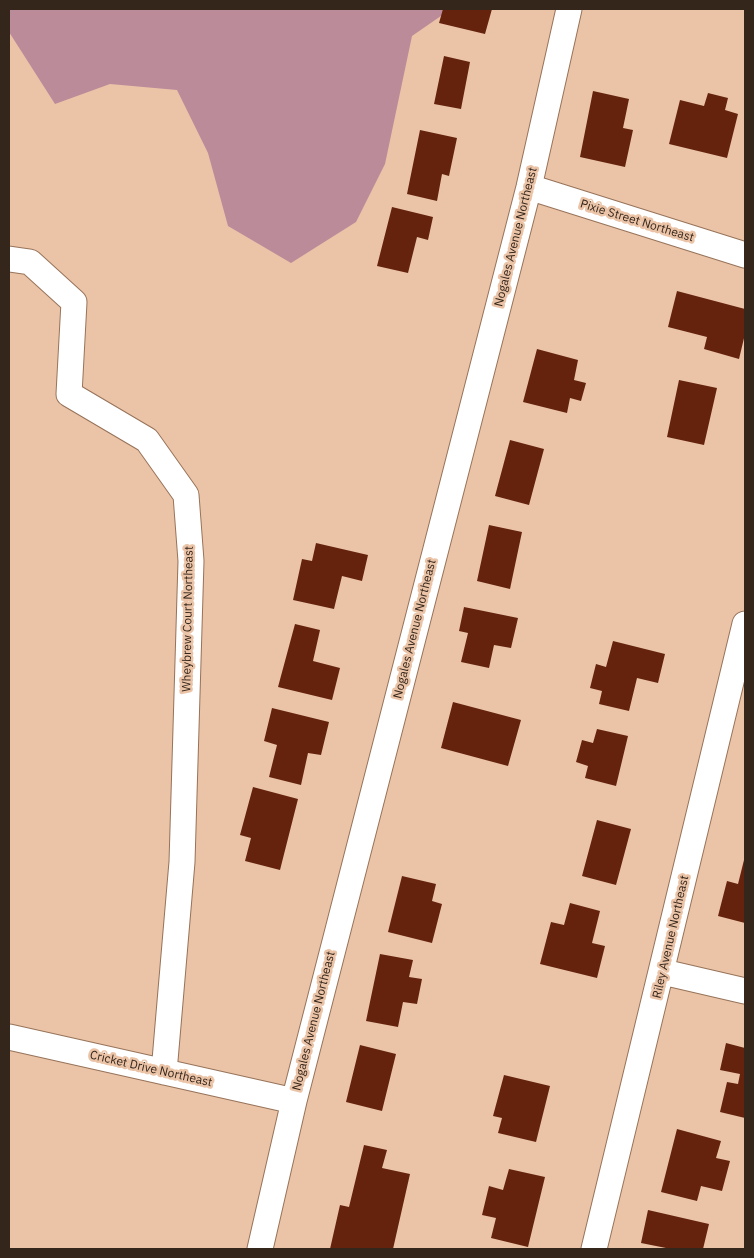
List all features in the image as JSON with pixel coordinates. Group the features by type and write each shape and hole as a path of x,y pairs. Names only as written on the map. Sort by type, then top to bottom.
{"street":[{"name":"Nogales Avenue Northeast","path":"260,1249 294,1101 529,187 569,9"},
{"name":"Pixie Street Northeast","path":"529,187 745,255"},
{"name":"Wheybrew Court Northeast","path":"9,259 30,262 74,302 69,394 147,440 186,495 191,561 182,862 164,1072"},
{"name":"Riley Avenue Northeast","path":"594,1249 745,624"},
{"path":"662,972 745,991"},
{"name":"Cricket Drive Northeast","path":"9,1037 294,1101"}],"shaded area":[{"path":"9,9 451,9 412,36 385,164 356,222 291,263 228,226 208,153 177,90 110,84 55,104 9,32"}],"building":[{"path":"443,9 492,9 485,34 439,23"},
{"path":"444,56 470,62 461,109 434,104"},
{"path":"593,91 629,99 623,128 633,130 625,167 580,157"},
{"path":"708,93 728,98 725,110 738,114 727,158 669,144 680,100 704,106"},
{"path":"420,130 457,138 449,176 442,174 437,201 407,194"},
{"path":"392,207 433,217 428,240 417,237 408,273 377,266"},
{"path":"677,291 745,309 745,334 739,359 704,349 707,337 668,327"},
{"path":"537,349 578,360 574,380 586,383 581,401 570,398 567,413 523,402"},
{"path":"679,380 717,388 704,445 667,437"},
{"path":"510,440 544,449 529,505 495,496"},
{"path":"489,525 522,532 510,589 477,581"},
{"path":"316,543 368,555 362,581 342,576 334,609 293,600 302,559 312,561"},
{"path":"464,607 518,618 511,648 494,645 489,668 461,662 468,633 459,631"},
{"path":"295,624 320,630 313,661 340,668 332,700 278,687"},
{"path":"613,641 665,654 658,683 637,678 629,711 599,704 602,691 590,688 596,664 606,667"},
{"path":"453,702 521,720 508,766 441,748"},
{"path":"272,708 329,722 321,755 308,753 301,785 269,777 277,745 264,741"},
{"path":"597,729 628,736 616,786 585,778 588,766 576,762 582,740 593,743"},
{"path":"253,787 298,799 280,870 245,861 251,838 240,835"},
{"path":"597,820 631,829 616,885 582,876"},
{"path":"745,856 745,923 718,916 727,881 738,884"},
{"path":"402,876 436,884 432,901 442,904 432,943 388,932"},
{"path":"570,903 600,911 592,943 605,946 597,978 540,964 551,922 564,925"},
{"path":"380,954 413,960 409,977 422,979 417,1004 403,1002 398,1027 366,1021"},
{"path":"726,1043 745,1048 745,1118 720,1112 727,1082 738,1084 740,1074 720,1070"},
{"path":"360,1045 396,1054 382,1111 346,1102"},
{"path":"504,1075 550,1086 536,1142 498,1133 502,1118 493,1116"},
{"path":"677,1129 721,1141 716,1158 730,1161 722,1191 701,1186 697,1201 661,1192"},
{"path":"364,1145 387,1150 382,1168 410,1174 393,1249 330,1249 340,1205 349,1207"},
{"path":"509,1169 545,1177 528,1247 491,1238 496,1218 482,1215 489,1186 503,1190"},
{"path":"648,1210 709,1224 703,1249 671,1249 641,1243"}]}
